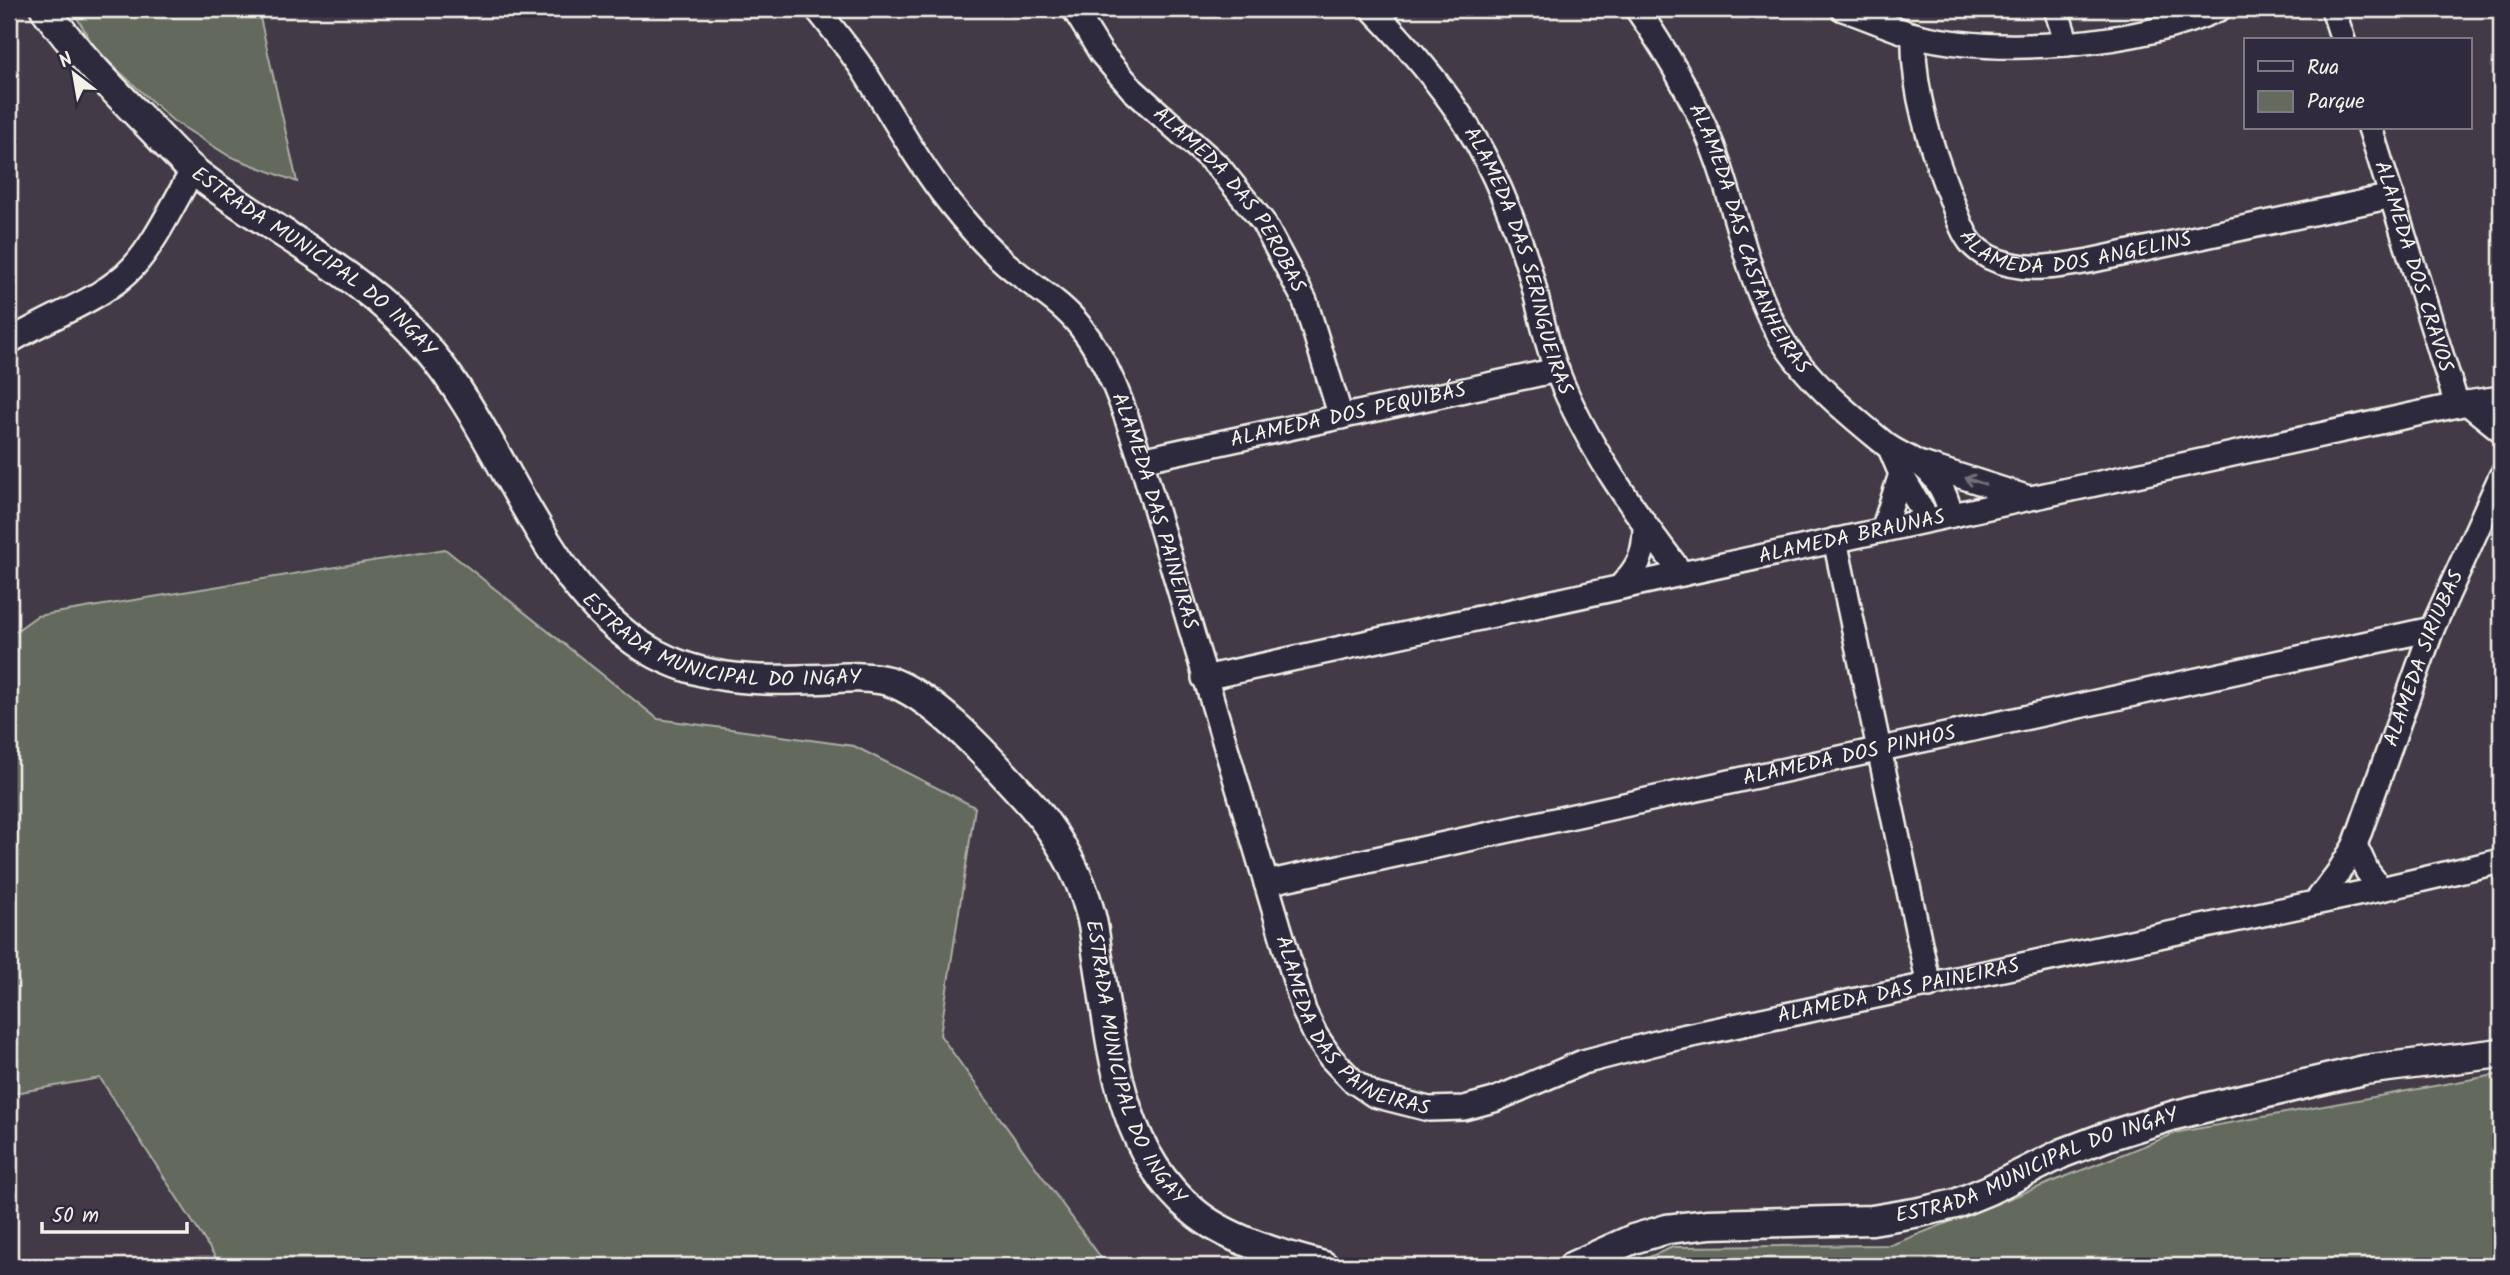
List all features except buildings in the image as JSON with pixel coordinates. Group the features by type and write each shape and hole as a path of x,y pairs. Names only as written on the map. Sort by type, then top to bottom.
{"street":[{"name":"ESTRADA MUNICIPAL DO INGAY","path":"45,9 100,75 193,170 376,300 426,346 461,394 504,470 580,589 609,622 640,646 683,666 721,678 760,681 861,677 889,681 929,703 961,731 1026,797 1051,831 1076,874 1091,916 1120,1087 1134,1130 1152,1165 1192,1211 1221,1230 1292,1258 1324,1266"},
{"name":"ALAMEDA DAS PAINEIRAS","path":"817,9 860,66 917,157 949,202 1013,270 1055,300 1071,316 1101,355 1141,460 1203,677 1304,1011 1331,1058 1352,1080 1374,1095 1429,1109 1464,1108 1494,1101 1583,1062 1668,1040 2381,890 2501,861"},
{"name":"ALAMEDA DAS PEROBAS","path":"1074,9 1101,53 1133,90 1218,166 1263,222 1305,301 1341,417"},
{"name":"ALAMEDA DAS SERINGUEIRAS","path":"1372,9 1460,114 1486,161 1526,259 1557,370 1602,460 1645,526 1682,573"},
{"path":"1843,9 1914,35 1990,45 2067,44 2126,37 2196,19 2219,9"},
{"path":"2056,9 2067,44"},
{"path":"2333,9 2342,38"},
{"name":"ALAMEDA DAS CASTANHEIRAS","path":"1641,11 1706,133 1763,299 1784,343 1837,404 1911,469 1940,485 1951,515"},
{"name":"ALAMEDA DOS ANGELINS","path":"1914,35 1915,75 1920,99 1939,169 1961,224 1973,245 1989,257 2011,265 2047,268 2089,261 2392,196"},
{"name":"ALAMEDA DOS CRAVOS","path":"2371,130 2462,404"},
{"path":"9,342 95,295 132,268 143,255 193,170"},
{"name":"ALAMEDA DOS PEQUIBÁS","path":"1141,460 1557,370"},
{"name":"ALAMEDA BRAUNAS","path":"1203,677 2462,404 2501,398"},
{"path":"2462,404 2501,430"},
{"path":"1884,530 1911,469 2029,498"},
{"name":"ALAMEDA DAS CASTANHEIRAS","path":"1911,469 1928,520"},
{"name":"ALAMEDA SIRIUBAS","path":"2316,902 2355,845 2432,629 2501,476"},
{"path":"1620,587 1636,569 1645,548 1645,526"},
{"path":"1835,540 1929,986"},
{"name":"ALAMEDA DOS PINHOS","path":"1266,883 2432,629"},
{"path":"2355,845 2367,871 2381,890"},
{"name":"ESTRADA MUNICIPAL DO INGAY","path":"1573,1266 1633,1239 1667,1228 1709,1224 1872,1220 1920,1213 1955,1204 1989,1190 2063,1153 2175,1115 2364,1070 2501,1052"}],"green space":[{"path":"72,9 261,9 259,13 297,182 229,156 172,120 96,50"},
{"path":"445,549 658,719 854,746 975,807 940,1035 1107,1266 221,1266 100,1078 9,1094 9,636 37,616"},
{"path":"2501,1074 2501,1266 1628,1266 1673,1247 1891,1245 2179,1132"}]}
